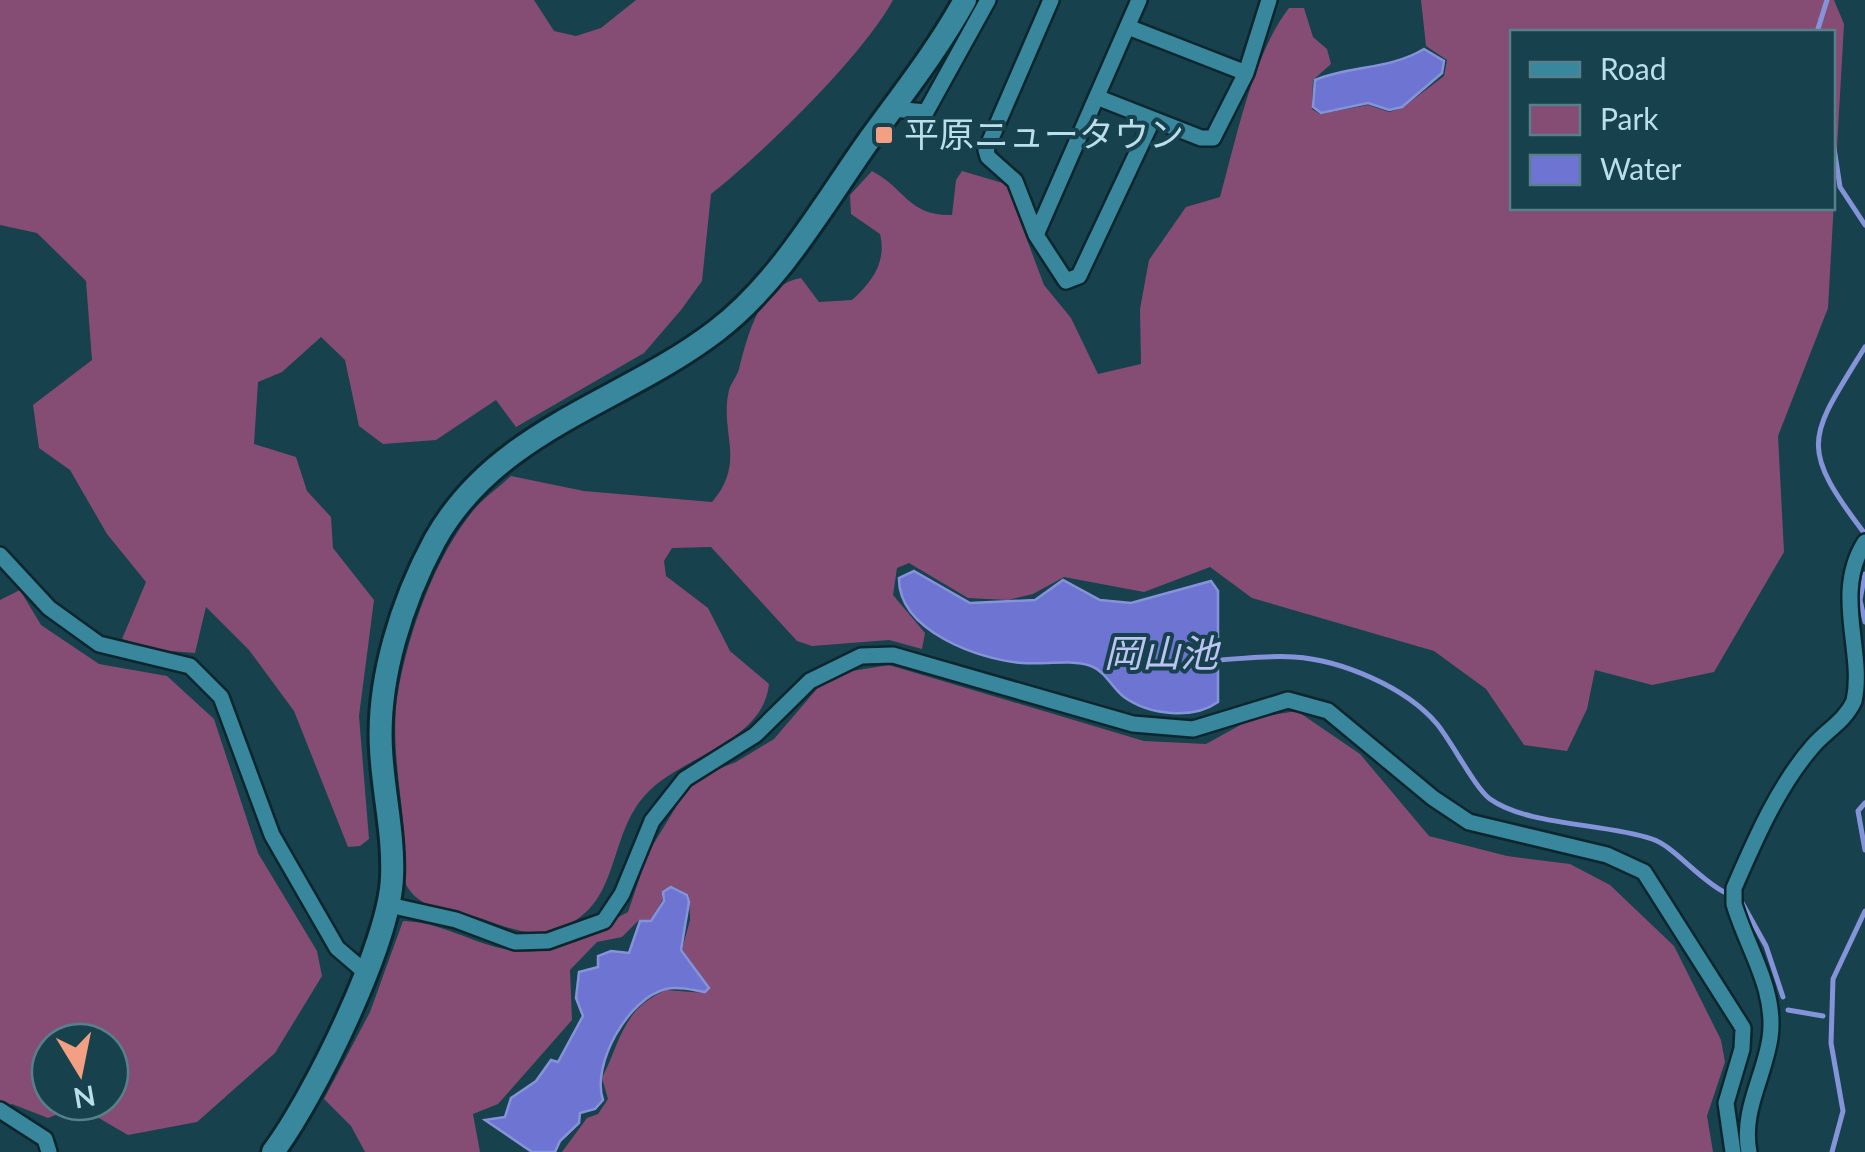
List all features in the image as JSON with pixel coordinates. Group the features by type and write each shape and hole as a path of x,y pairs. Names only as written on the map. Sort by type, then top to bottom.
{"main road":[{"path":"273,1152 302,1108 364,972 389,905 392,878 381,750 384,690 406,609 449,518 511,452 694,347 733,318 774,272 893,109 965,0"}],"street":[{"path":"893,109 926,112 988,0"},
{"path":"1051,0 986,150 988,157 1015,181 1036,235 1062,278 1072,280 1079,276 1152,120"},
{"path":"1036,235 1139,0"},
{"path":"1099,98 1201,138 1213,138 1246,72 1268,0"},
{"path":"1128,27 1246,72"},
{"path":"1750,1152 1746,1120 1770,1037 1771,1013 1768,993 1738,918 1734,888 1780,795 1813,746 1840,723 1854,700 1858,677 1850,600 1856,557 1865,542"},
{"path":"0,555 49,608 99,644 190,666 221,697 272,836 337,948 364,972"},
{"path":"389,905 456,920 515,942 548,942 604,921 622,894 652,821 685,779 755,735 810,681 861,656 912,658 1020,694 1134,724 1194,729 1268,703 1308,703 1340,718 1417,785 1469,822 1607,855 1644,872 1743,1028 1742,1048 1726,1103 1732,1152"},
{"path":"0,1110 46,1139 49,1152"}],"green space":[{"path":"0,0 534,0 554,31 576,36 601,28 636,0 893,0 859,48 810,103 711,194 702,281 644,353 516,427 496,400 436,440 383,444 359,426 345,360 321,337 282,372 258,382 254,444 296,457 307,491 331,517 333,548 374,600 359,716 369,839 360,846 348,847 294,711 249,650 206,607 195,653 158,650 122,639 146,582 107,534 70,470 39,448 33,405 92,360 86,281 37,233 0,225"},
{"path":"1421,0 1834,0 1844,24 1835,184 1835,30 1510,30 1510,210 1834,210 1828,308 1778,436 1784,552 1714,672 1652,685 1595,670 1587,709 1567,751 1524,745 1486,689 1434,651 1252,598 1210,567 1144,592 1064,577 1033,594 1008,600 968,598 909,563 897,568 893,595 925,633 922,649 889,640 812,646 797,641 711,547 672,548 664,561 666,576 708,608 730,651 769,684 764,704 753,720 738,734 649,791 627,823 600,893 590,908 564,927 541,933 519,930 432,906 408,888 402,865 396,702 417,618 459,530 476,507 511,476 584,491 712,502 728,473 730,460 729,390 751,327 765,301 787,283 801,278 819,302 852,300 876,271 881,254 880,234 851,214 850,195 872,171 916,206 937,214 952,215 956,180 962,171 1006,184 1044,285 1071,318 1098,374 1141,364 1140,309 1149,260 1186,207 1220,197 1256,73 1289,8 1304,8 1313,37 1327,49 1331,64 1313,80 1312,109 1320,114 1368,105 1389,112 1402,108 1444,76 1447,60 1426,46"},
{"path":"20,590 41,625 99,664 167,676 214,719 258,853 317,951 322,976 275,1053 197,1122 128,1135 106,1122 130,1122 130,1022 30,1022 30,1111 12,1104 0,1110 0,600"},
{"path":"889,665 1144,741 1206,744 1253,718 1297,711 1360,754 1429,836 1507,856 1570,864 1610,885 1674,946 1721,1040 1725,1062 1707,1116 1713,1152 562,1152 587,1118 598,1114 608,1099 602,1078 631,1016 666,990 705,993 710,988 682,949 690,920 689,895 671,886 662,891 662,901 650,921 639,920 622,937 597,942 570,970 572,1020 498,1104 473,1114 480,1152 365,1152 351,1126 324,1099 370,1012 403,921 517,951 546,949 589,933 628,912 648,853 693,779 736,762 774,739 821,684 852,671"}],"water":[{"path":"1424,49 1444,61 1442,73 1402,107 1389,110 1368,103 1321,113 1313,107 1315,80 1397,61"},
{"name":"岡山池","path":"914,571 970,603 1035,600 1063,580 1100,600 1131,603 1211,581 1218,591 1218,702 1184,713 1158,711 1124,697 1091,666 1005,661 964,649 926,627 912,613 902,597 899,578"},
{"path":"671,887 687,895 689,902 681,950 709,988 705,992 666,989 638,1005 608,1052 602,1069 603,1100 595,1109 580,1113 579,1123 560,1141 555,1152 532,1152 485,1120 505,1117 511,1098 536,1081 551,1060 558,1062 583,1016 576,998 579,972 598,967 598,956 611,951 629,953 640,921 651,921 664,901 663,892"}],"waterway":[{"path":"1818,30 1827,0"},
{"path":"1835,154 1840,187 1865,225"},
{"path":"1865,347 1832,402 1818,441 1828,480 1865,534"},
{"path":"1865,574 1860,600 1865,622"},
{"path":"1217,660 1312,659 1391,687 1437,724 1490,799 1525,814 1652,839 1726,893"},
{"path":"1865,803 1858,811 1865,850"},
{"path":"1741,901 1766,946 1783,997"},
{"path":"1832,1152 1843,1111 1831,1043 1833,979 1865,911"},
{"path":"1788,1010 1823,1016"}],"place":[{"name":"平原ニュータウン","path":"884,135"}]}
